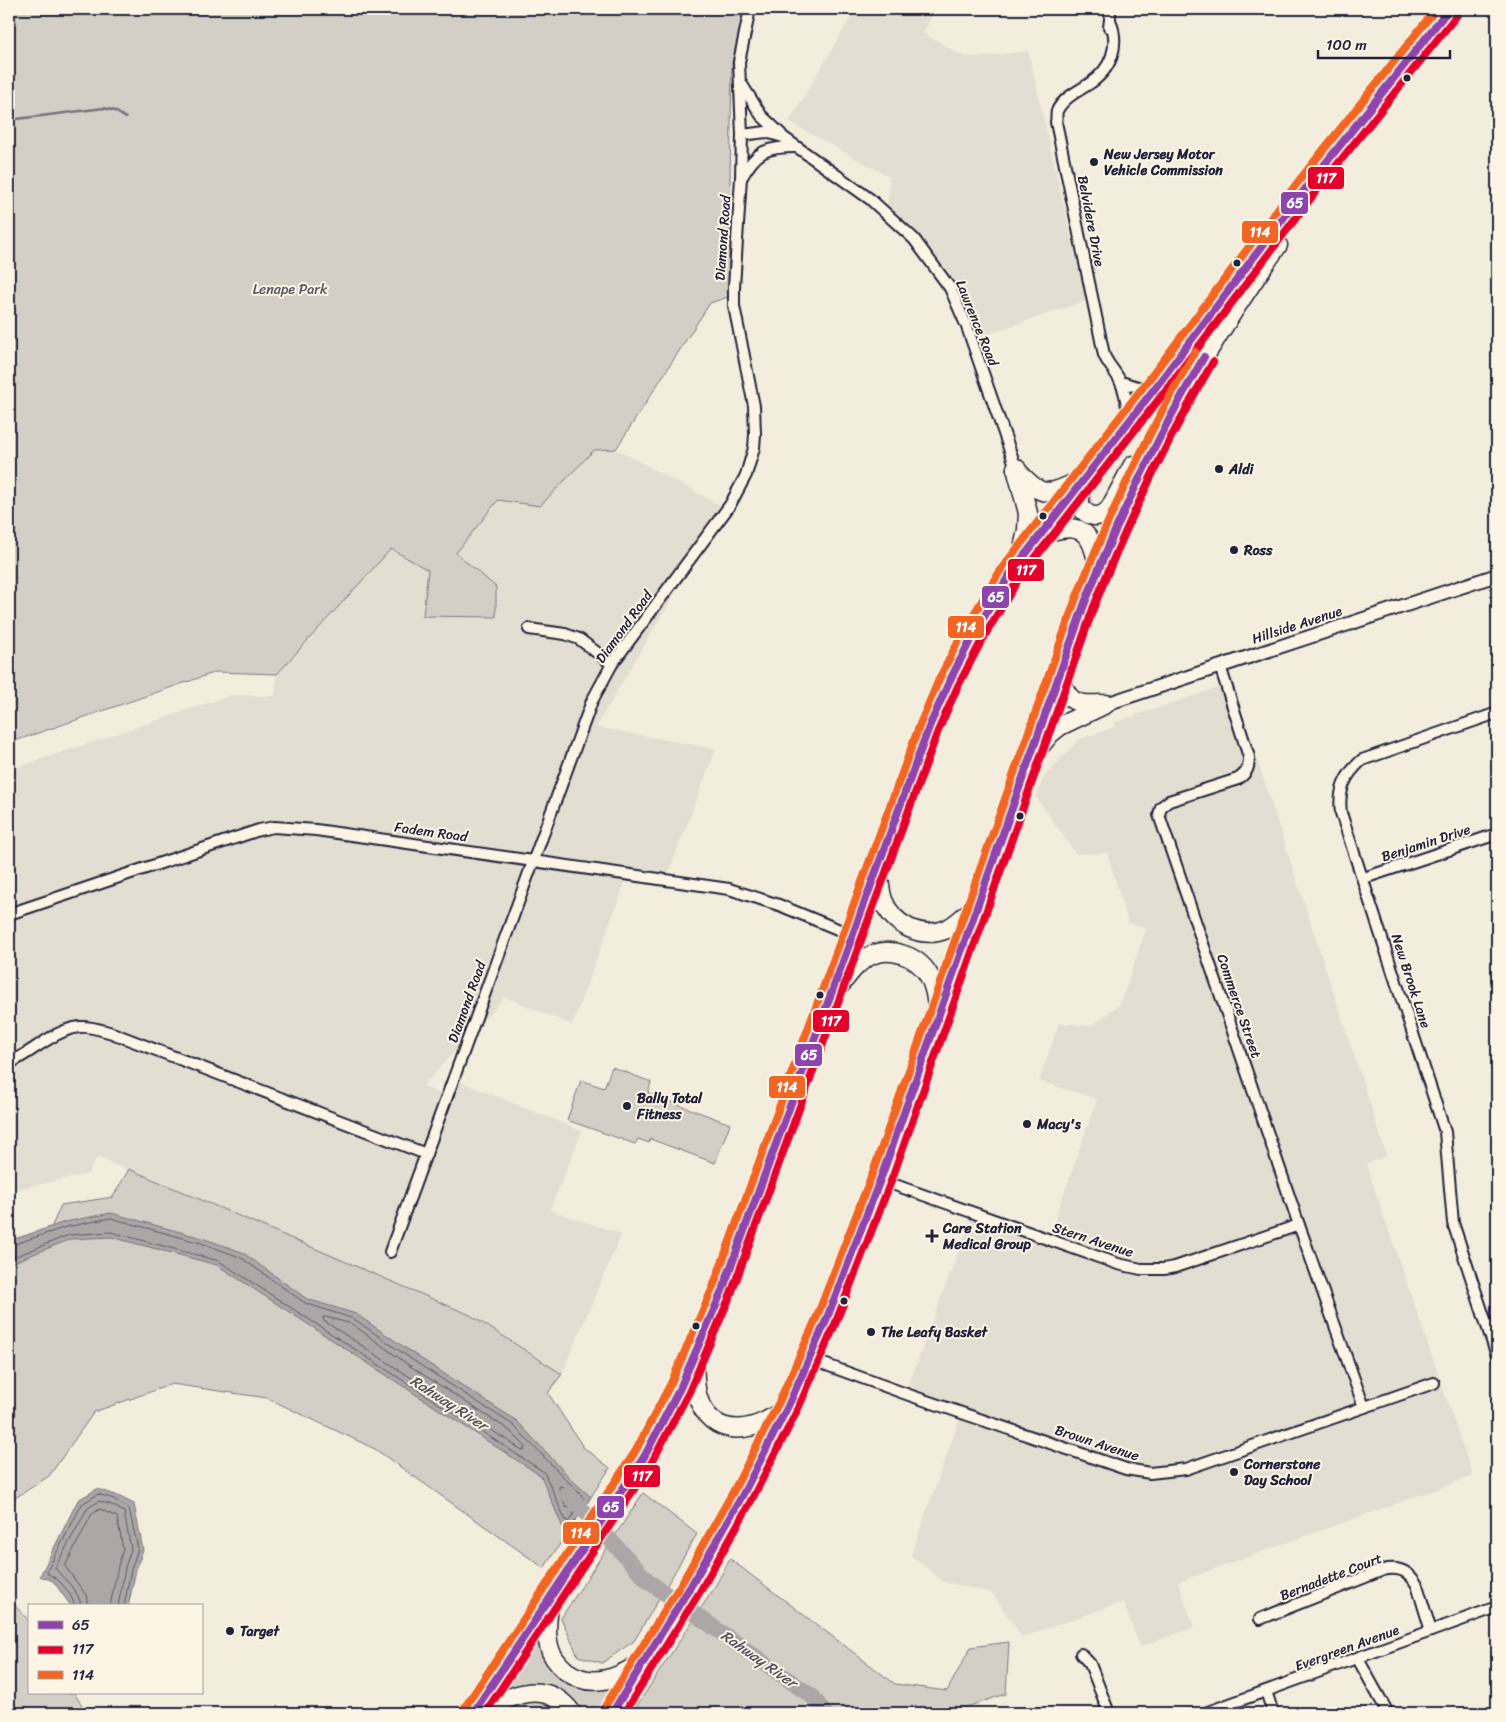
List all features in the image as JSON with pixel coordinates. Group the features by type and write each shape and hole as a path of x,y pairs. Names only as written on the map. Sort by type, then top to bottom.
{"highway":[{"path":"612,1713 649,1657 734,1513 789,1405 810,1359 854,1254 1098,570 1143,468 1179,400 1218,335 1281,240 1317,192 1464,9"},
{"path":"473,1713 603,1519 653,1440 694,1358 722,1291 929,727 944,691 981,621 999,591 1038,536 1155,388 1309,184 1447,10"},
{"path":"1086,475 1080,494 1080,506 1088,514 1099,516 1110,508 1120,486 1150,438 1179,400"},
{"path":"1016,468 1030,484 1039,490 1048,492 1058,491 1086,475"},
{"path":"1016,468 1028,513 1027,530 1020,560"},
{"path":"1038,536 1061,528 1079,530 1087,535 1093,545 1098,570"},
{"path":"1060,673 1064,689 1073,701 1087,705 1106,704"},
{"path":"1030,759 1045,740 1060,726 1106,704"},
{"path":"878,864 880,888 886,905 896,920 911,929 928,933 946,929 961,920 979,902"},
{"path":"829,1001 852,970 865,959 880,952 896,952 909,956 919,963 930,976 936,992 938,1020"},
{"path":"694,1358 696,1387 700,1405 711,1418 721,1424 740,1429 752,1427 774,1416 789,1405"},
{"path":"550,1597 547,1632 548,1645 556,1661 572,1675 588,1681 605,1680 627,1672 649,1657"},
{"path":"484,1713 517,1695 531,1692 553,1696 572,1713"}],"street":[{"name":"Diamond Road","path":"390,1252 592,701 612,664 730,505 740,488 751,462 756,420 734,306 734,273 742,135 739,62 750,9"},
{"name":"Belvidere Drive","path":"1110,9 1115,46 1110,62 1102,74 1069,96 1062,103 1057,112 1056,122 1104,355 1108,365 1120,382 1126,401 1128,423"},
{"name":"Lawrence Road","path":"740,80 762,115 783,137 863,194 892,219 914,239 950,288 966,327 1016,468"},
{"path":"742,135 766,132 783,137"},
{"path":"741,178 747,166 760,153 769,148 795,147"},
{"path":"1120,382 1138,387 1155,388"},
{"name":"Hillside Avenue","path":"1106,704 1497,574"},
{"path":"529,629 565,634 578,639 612,664"},
{"name":"Commerce Street","path":"1220,666 1249,757 1248,770 1238,779 1168,802 1161,807 1159,815 1299,1225 1364,1407"},
{"name":"New Brook Lane","path":"1497,713 1362,760 1347,776 1340,793 1342,813 1445,1132 1453,1223 1497,1356"},
{"name":"Fadem Road","path":"9,914 259,830 274,827 316,830 729,889 780,905 852,935"},
{"name":"Benjamin Drive","path":"1364,878 1497,834"},
{"path":"9,1063 68,1030 80,1027 93,1028 112,1033 426,1154"},
{"name":"Stern Avenue","path":"881,1180 1118,1264 1141,1269 1164,1269 1187,1264 1299,1225"},
{"name":"Brown Avenue","path":"810,1359 1126,1469 1150,1473 1186,1470 1434,1383"},
{"name":"Bernadette Court","path":"1260,1619 1391,1568 1407,1572 1413,1578 1418,1587 1431,1631"},
{"name":"Evergreen Avenue","path":"1205,1713 1497,1608"},
{"path":"1081,1654 1090,1664 1109,1713"},
{"path":"1358,1659 1388,1713"},
{"path":"1266,1691 1273,1713"}],"shaded area":[{"path":"850,9 936,9 923,33 963,56 981,57 1028,51 1086,301 966,341 950,295 886,218 890,177 789,122 854,12"},
{"path":"594,449 616,449 725,508 596,727 716,749 666,879 629,872 572,1025 505,997 423,1086 445,1096 451,1078 582,1131 550,1210 621,1234 562,1374 470,1315 97,1157 88,1174 9,1191 9,770 232,695 275,696 277,674 391,549 428,570 496,587 456,553 498,500 540,506"},
{"path":"1232,683 1387,1156 1366,1164 1473,1476 1178,1582 1194,1627 1140,1647 1123,1602 1022,1637 992,1593 944,1582 911,1555 962,1412 906,1392 973,1212 1048,1239 1097,1099 1039,1081 1059,1023 1092,1026 1120,1004 1146,929 1128,922 1107,853 1076,854 1036,797 1042,781 1050,770 1078,740 1115,727 1114,722"}],"green space":[{"name":"Lenape Park","path":"9,9 748,9 732,62 728,297 710,303 616,449 594,450 540,506 498,500 456,553 496,587 496,617 423,616 428,570 391,549 277,674 216,672 9,743"},
{"name":"Bally Total Fitness","path":"612,1067 651,1082 648,1093 730,1124 715,1163 650,1139 649,1143 638,1139 635,1144 567,1120 581,1080 604,1088"},
{"path":"129,1169 470,1315 562,1374 548,1393 583,1447 610,1468 544,1568 375,1449 267,1398 172,1384 94,1412 49,1476 9,1502 9,1241 51,1228 61,1205 113,1197"},
{"path":"643,1493 697,1534 634,1641 602,1663 578,1656 561,1618"},
{"path":"730,1559 895,1684 947,1691 971,1647 1009,1642 1006,1694 948,1713 632,1713 713,1590"},
{"path":"9,1599 28,1620 28,1694 75,1694 87,1713 9,1713"},
{"path":"539,1631 551,1662 620,1684 602,1713 578,1713 565,1698 496,1696"},
{"path":"540,1698 566,1713 492,1713 496,1709"}],"water":[{"path":"111,1213 202,1238 242,1252 307,1299 356,1314 517,1421 573,1481 591,1497 566,1535 541,1476 217,1265 111,1237 71,1239 9,1264 9,1241 65,1222"},
{"path":"97,1489 116,1495 134,1504 143,1550 136,1570 128,1604 70,1604 53,1581 40,1576 78,1500"}],"waterway":[{"path":"9,120 104,108 115,111 126,118"},
{"name":"Rahway River","path":"568,1494 649,1582 813,1697 825,1713"}],"transit line":[{"name":"114","path":"465,1707 635,1452 671,1383 713,1287 920,724 940,677 964,630 1002,568 1147,382 1301,178 1436,9"},
{"name":"65","path":"473,1713 644,1457 680,1388 722,1291 929,727 973,635 1010,574 1155,388 1309,184 1449,9"},
{"name":"117","path":"485,1713 652,1462 689,1392 731,1294 938,731 958,686 982,640 1018,580 1163,394 1317,190 1457,15"},
{"name":"114","path":"604,1708 684,1579 733,1492 779,1402 816,1319 874,1169 1075,601 1101,537 1130,474 1195,352"},
{"name":"65","path":"612,1713 692,1584 742,1496 788,1406 825,1323 883,1172 1084,605 1110,541 1139,479 1170,417 1204,357"},
{"name":"117","path":"624,1713 701,1590 751,1501 797,1411 834,1327 893,1176 1093,609 1119,545 1148,483 1179,422 1213,362"}],"place":[{"name":"New Jersey Motor Vehicle Commission","path":"1094,162"},
{"name":"Aldi","path":"1219,469"},
{"name":"Ross","path":"1234,550"},
{"name":"Bally Total Fitness","path":"627,1106"},
{"name":"Macy's","path":"1027,1124"},
{"name":"Care Station Medical Group","path":"932,1236"},
{"name":"The Leafy Basket","path":"871,1332"},
{"name":"Cornerstone Day School","path":"1234,1472"},
{"name":"Target","path":"230,1631"}]}
